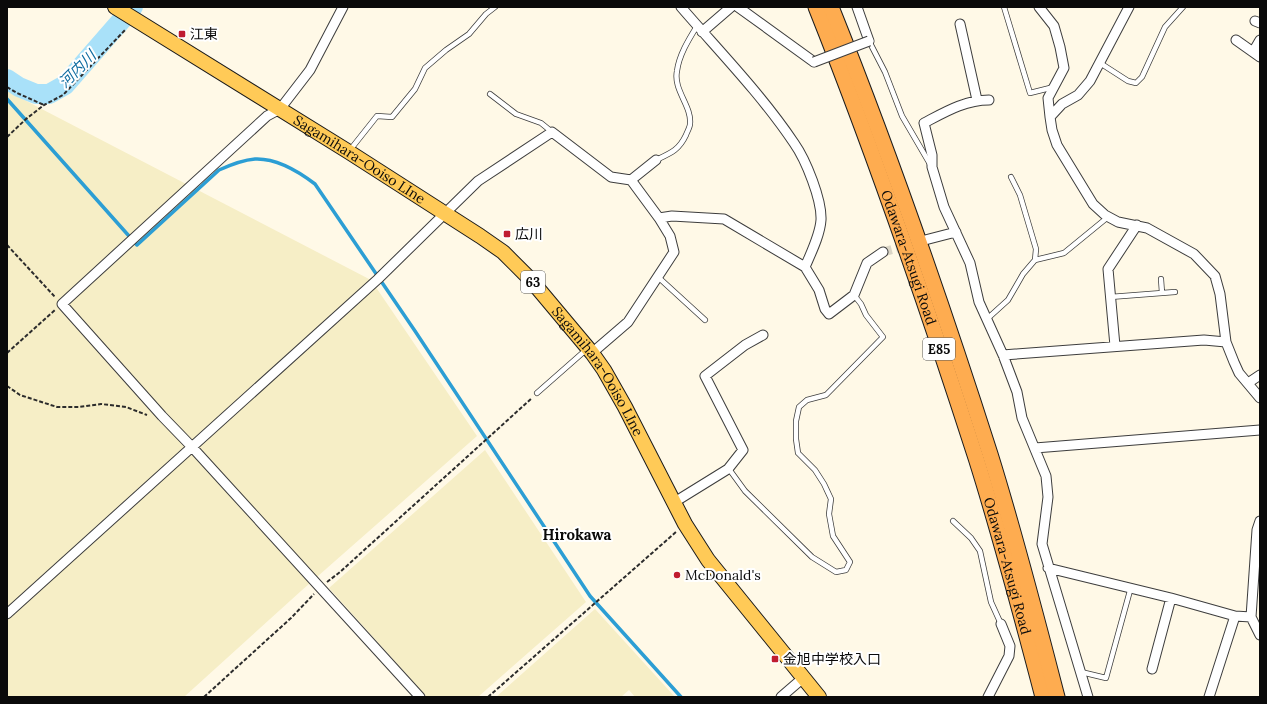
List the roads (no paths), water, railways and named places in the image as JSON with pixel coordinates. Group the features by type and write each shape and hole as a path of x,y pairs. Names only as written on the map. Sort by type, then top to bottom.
{"highway":[{"name":"Odawara-Atsugi Road","path":"816,7 879,175 976,459 1013,583 1043,697"},
{"name":"Odawara-Atsugi Road","path":"831,7 854,62 927,264 985,441 1026,578 1057,697"}],"main road":[{"name":"Sagamihara-Ooiso LIne","path":"126,14 349,152 503,252 530,279 590,350 604,370 625,407 684,524 718,572 820,697"}],"street":[{"path":"343,7 310,70 280,109 267,116 62,304 162,416 420,697"},
{"path":"681,7 760,99 795,144 807,167 818,197 821,221 814,245 805,267"},
{"path":"699,29 731,7"},
{"path":"738,7 814,62 869,40 857,7"},
{"path":"1039,7 1054,26 1064,68 1056,86 1048,98 1052,130 1057,145 1093,204 1105,215 1118,222 1147,228 1194,254 1215,276 1220,294 1226,342 1236,368 1260,398"},
{"path":"1050,117 1062,104 1078,95 1090,82 1128,7"},
{"path":"960,24 977,100"},
{"path":"1236,40 1256,54 1260,40"},
{"path":"989,100 977,100 952,108 924,123 932,155 932,167 944,207 970,263 979,302 1003,355 1016,392 1022,418 1046,476 1048,497 1042,544 1088,697"},
{"path":"7,614 378,279 478,182 552,132 610,177 631,180 659,218 670,236 674,252 628,322 590,350"},
{"path":"631,180 656,160"},
{"path":"659,218 672,216 724,219 805,267 819,290 825,309 829,314 854,295 868,263 884,252"},
{"path":"1115,346 1108,269 1137,226"},
{"path":"926,240 956,232"},
{"path":"673,504 728,469 743,450 705,376 745,345 763,335"},
{"path":"1003,355 1204,340 1226,342"},
{"path":"1248,383 1260,375"},
{"path":"1035,448 1260,430"},
{"path":"1260,521 1257,530 1251,617 1260,635"},
{"path":"1048,568 1131,587 1236,616 1251,617"},
{"path":"1152,669 1171,598"},
{"path":"1209,697 1236,616"},
{"path":"988,697 1009,656 1010,646 1001,624"},
{"path":"781,697 803,678"}],"lane":[{"path":"349,152 377,116 392,118 415,89 425,68 446,50 470,34 486,14 495,7"},
{"path":"1004,7 1030,93 1056,86"},
{"path":"1100,63 1128,81 1136,84 1142,77 1165,27 1183,7"},
{"path":"656,160 681,145 690,125 689,114 677,84 676,71 684,49 699,29"},
{"path":"869,40 885,72 902,116 932,167"},
{"path":"490,94 516,114 541,123 552,132"},
{"path":"987,319 1008,300 1023,274 1035,260 1036,249 1020,195 1011,178"},
{"path":"1035,260 1064,253 1108,217"},
{"path":"658,277 705,320"},
{"path":"1161,279 1162,293"},
{"path":"1110,297 1175,292"},
{"path":"728,469 745,491 812,557 836,572 846,570 850,562 833,536 829,514 831,499 815,470 798,452 796,421 799,407 807,400 826,395 883,337 866,315 861,304 854,295"},
{"path":"537,393 590,350"},
{"path":"953,521 971,538 980,552 991,602 1001,624"},
{"path":"1079,671 1106,678 1131,587"}],"waterway":[{"name":"河内川","path":"7,79 19,87 36,94 49,94 65,85 133,7"},
{"path":"7,99 137,245 219,170 237,163 255,159 263,159 279,163 302,174 315,184 415,331 590,596 681,697"}],"tunnel":[{"path":"883,252 909,245"}],"place":[{"name":"江東","path":"182,34"},
{"name":"広川","path":"507,234"},
{"name":"McDonald's","path":"677,575"},
{"name":"金旭中学校入口","path":"775,659"}],"district":[{"name":"Hirokawa","path":"577,534"}]}
